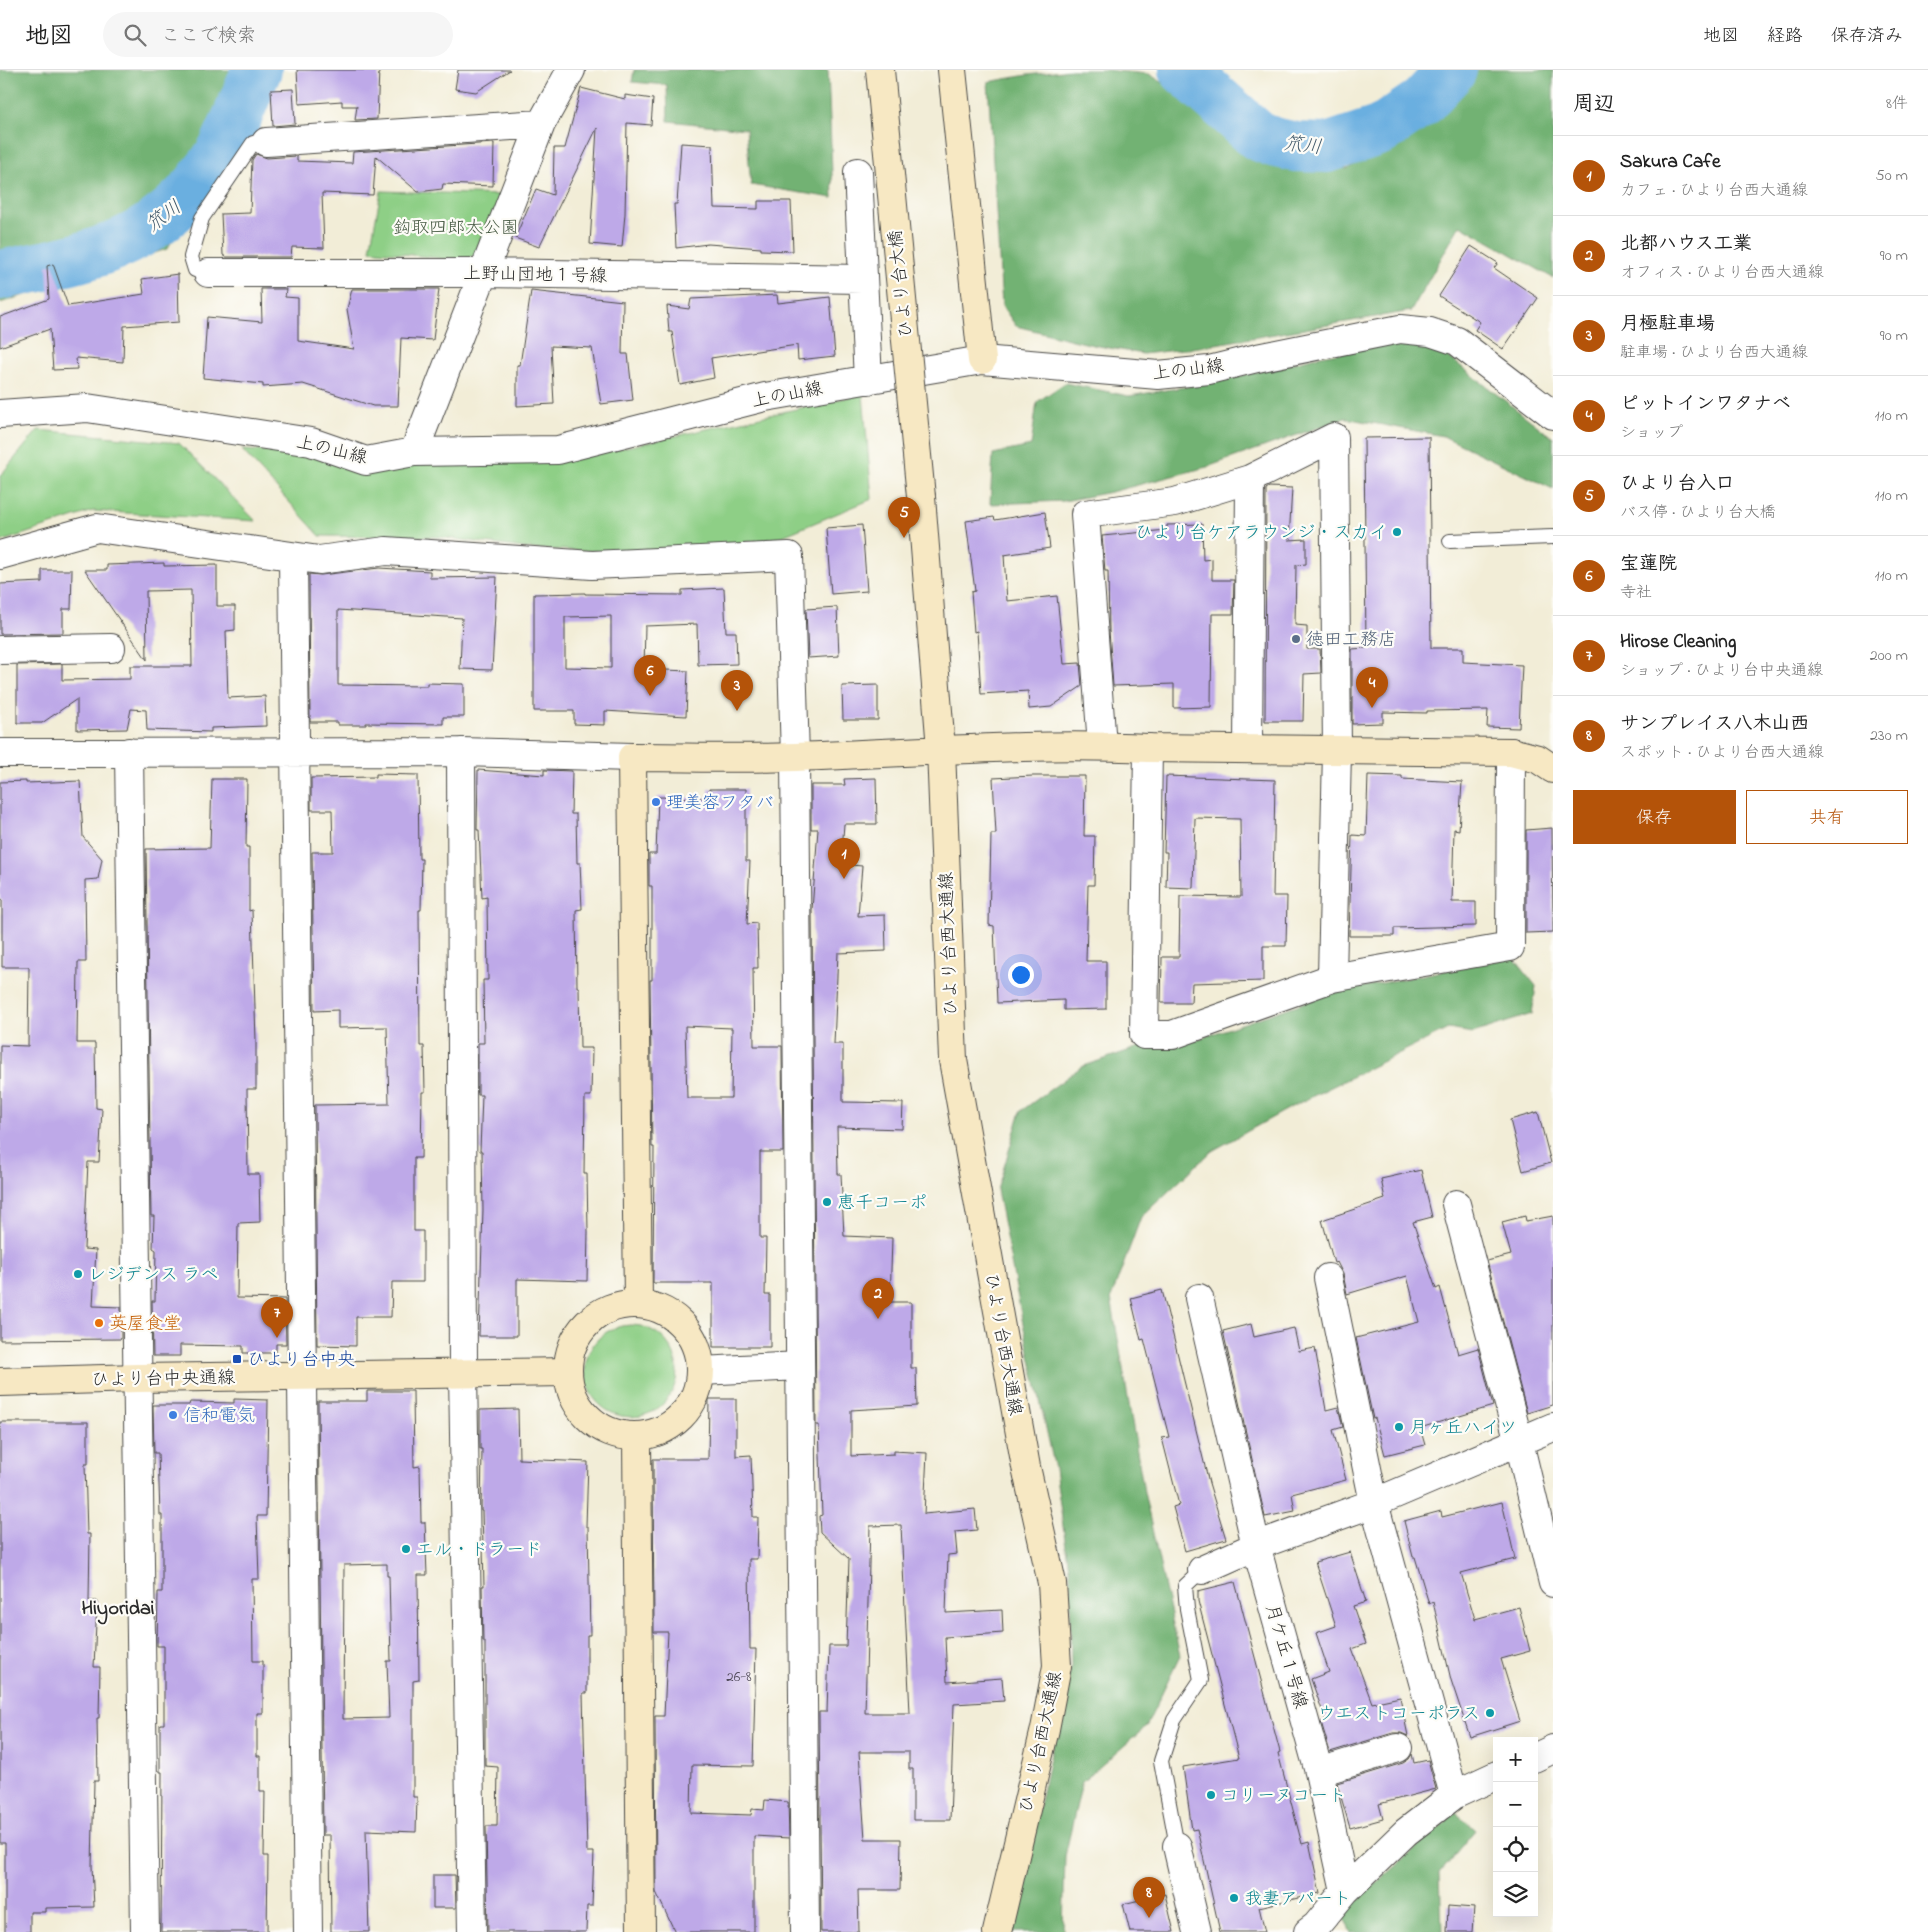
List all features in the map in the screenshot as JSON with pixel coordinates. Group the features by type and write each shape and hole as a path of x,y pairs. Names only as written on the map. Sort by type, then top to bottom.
{"street":[{"path":"414,452 541,124 571,70"},
{"name":"ひより台大橋","path":"880,70 921,497 941,749"},
{"path":"952,70 982,360"},
{"path":"266,142 541,124"},
{"path":"858,172 868,380"},
{"name":"上野山団地１号線","path":"208,273 484,273 862,279"},
{"name":"上の山線","path":"0,414 87,408 311,442 366,461 414,452 558,450 765,397 982,360 1158,375 1209,370 1257,358 1400,329 1430,332 1457,342 1553,415"},
{"path":"1102,746 1085,514 1175,502 1250,479 1334,437 1337,750 1332,978"},
{"path":"1248,748 1250,479"},
{"path":"0,555 97,528 319,560 386,551 592,565 789,556 795,757 805,1932"},
{"path":"293,557 308,1932"},
{"path":"0,650 111,648"},
{"path":"0,753 461,752 632,757 795,757 941,749 1102,746 1511,752 1538,759 1553,769"},
{"path":"1148,748 1144,1035 1172,1035 1332,978 1510,946 1511,752"},
{"name":"ひより台西大通線","path":"941,749 953,1060 1026,1467 1052,1583 1057,1666 1045,1729 997,1932"},
{"path":"129,752 145,1932"},
{"path":"461,752 463,1372 472,1932"},
{"path":"632,757 638,1303"},
{"path":"1456,1204 1519,1442 1553,1584"},
{"path":"1328,1278 1374,1503 1454,1795"},
{"name":"月ケ丘１号線","path":"1199,1298 1256,1546 1319,1772 1345,1891"},
{"path":"638,1303 657,1307 676,1318 689,1332 698,1351 701,1371 697,1391 688,1409 674,1423 656,1432 637,1436 617,1434 598,1426 583,1412 573,1395 567,1372 570,1353 579,1333 595,1316 615,1306 638,1303"},
{"path":"701,1371 799,1366"},
{"name":"ひより台中央通線","path":"0,1382 463,1372 567,1372"},
{"path":"1202,1570 1256,1546 1374,1503 1553,1427"},
{"path":"637,1436 641,1932"},
{"path":"1319,1772 1398,1748"},
{"path":"1538,1756 1553,1749"},
{"path":"1308,1932 1316,1926 1345,1891 1406,1832 1454,1795 1493,1777"},
{"path":"1177,1846 1197,1932"}],"lane":[{"path":"208,273 195,270 191,257 202,218 253,143 266,142"},
{"path":"1450,541 1553,537"},
{"path":"1177,1846 1161,1761 1174,1720 1201,1680 1187,1609 1185,1586 1202,1570"}],"green space":[{"path":"0,70 273,70 243,127 167,249 0,303"},
{"path":"634,70 828,70 833,198 751,185 746,129 668,121 667,85 632,82"},
{"path":"1072,70 1103,70 1149,74 1219,118 1274,158 1347,169 1440,115 1476,70 1553,70 1553,278 1460,225 1411,311 1192,348 1143,354 1093,345 1016,326 1002,306 988,82"},
{"name":"鈎取四郎太公園","path":"381,191 502,195 484,250 463,261 370,250"},
{"path":"1390,344 1436,347 1553,438 1553,489 1443,436 1345,418 1207,467 1111,492 1064,501 990,504 993,454 1031,446 1037,402 1065,383 1129,396 1216,382 1321,356"},
{"path":"863,394 872,499 778,538 656,553 531,549 440,537 320,536 242,450 311,453 419,463 564,461"},
{"path":"38,430 179,443 256,521 93,511 0,542 0,476"},
{"path":"1513,957 1536,986 1532,1014 1473,1033 1448,1029 1297,1104 1212,1151 1141,1217 1111,1298 1144,1492 1180,1656 1146,1727 1082,1782 1065,1856 1063,1932 1010,1932 1071,1667 1070,1576 1055,1469 1022,1319 997,1190 1021,1111 1081,1067 1139,1047 1177,1046 1332,993"},
{"path":"631,1325 649,1328 664,1338 674,1353 677,1371 674,1389 664,1404 649,1414 631,1417 613,1414 598,1404 588,1389 585,1371 588,1353 598,1338 613,1328"},
{"path":"1456,1812 1476,1830 1440,1873 1442,1932 1351,1932 1341,1914"}],"building":[{"path":"297,70 379,70 377,119 355,120 357,106 342,106 342,101 299,104"},
{"path":"458,70 510,70 476,92 455,89"},
{"path":"581,88 625,99 625,95 653,99 651,125 627,123 625,214 622,247 590,244 597,128 539,247 515,238 536,189 553,195 554,148 565,148"},
{"path":"293,89 295,124 273,126 271,90"},
{"path":"494,143 493,186 443,184 442,189 418,192 376,156 373,195 322,193 324,248 292,247 291,257 226,257 223,255 221,214 250,213 252,160 256,154 267,158 297,156 297,161 352,163 353,152"},
{"path":"681,143 712,145 714,208 758,209 758,201 791,201 793,251 761,250 761,248 708,244 676,248 674,204 677,204"},
{"path":"1471,246 1498,263 1494,268 1538,298 1503,349 1475,330 1480,322 1439,296"},
{"path":"53,264 68,306 144,294 142,279 178,274 179,322 124,326 123,362 76,358 77,369 53,370 50,329 0,347 0,317 49,299 47,266"},
{"path":"261,289 286,289 285,297 298,298 298,341 354,349 347,309 352,289 439,289 433,340 401,338 398,406 373,406 303,384 263,387 263,384 203,378 207,317 262,322"},
{"path":"531,291 623,301 622,354 628,354 633,400 601,404 592,348 551,346 554,404 517,406 517,365 520,365"},
{"path":"777,295 778,303 830,297 835,356 798,360 797,345 711,358 714,378 680,385 672,332 669,332 667,306 689,309 691,299"},
{"path":"1429,437 1431,648 1463,648 1463,662 1522,665 1519,728 1487,727 1488,710 1427,711 1427,713 1383,712 1383,723 1352,724 1352,649 1366,648 1364,438"},
{"path":"1269,487 1292,488 1289,540 1306,539 1306,564 1296,565 1295,625 1307,626 1307,649 1320,649 1321,673 1304,674 1303,721 1265,721 1266,489"},
{"path":"1045,512 1050,548 1004,555 1007,601 1057,596 1064,664 1080,663 1082,686 1051,707 1029,709 1028,691 981,694 977,631 974,632 971,592 975,591 966,521 994,517 995,520"},
{"path":"1202,524 1203,560 1212,559 1212,580 1234,580 1233,614 1212,614 1211,707 1174,708 1174,684 1113,686 1109,631 1108,571 1105,571 1102,536 1167,530 1167,525"},
{"path":"862,525 867,591 831,594 826,528"},
{"path":"164,563 164,566 217,565 217,606 235,606 235,630 226,631 228,698 265,696 266,726 211,728 211,732 147,730 146,710 131,709 127,729 77,730 77,699 42,723 17,723 17,665 62,664 62,680 130,679 130,666 192,666 191,590 146,591 147,660 85,570 107,570 107,565"},
{"path":"379,568 430,571 430,578 497,577 492,670 460,669 462,618 338,610 338,685 427,686 427,683 464,684 464,717 443,717 443,724 366,723 366,725 338,725 338,722 310,722 309,574 321,575"},
{"path":"42,570 72,570 71,609 63,609 63,633 0,634 0,584 42,582"},
{"path":"724,588 726,632 736,632 737,664 698,665 697,624 645,626 644,669 688,671 686,716 605,711 605,725 574,724 574,711 534,711 534,594 682,595 682,590","holes":["611,616 611,668 565,667 565,617"]},
{"path":"837,607 839,656 808,658 806,609"},
{"path":"878,685 878,720 843,720 842,686"},
{"path":"478,770 544,775 544,770 572,771 571,814 576,814 577,863 580,863 582,909 576,910 580,1048 592,1048 591,1096 585,1096 584,1173 587,1173 587,1281 517,1279 517,1336 479,1336 483,1210 482,1151 480,1151 482,1095 478,1095 478,1043 484,1043 483,980 488,980 487,897 482,898 479,830 477,830"},
{"path":"376,774 418,775 419,859 422,859 421,910 419,910 420,1046 424,1046 425,1092 422,1092 421,1158 414,1158 414,1231 423,1231 423,1282 392,1282 391,1317 356,1317 356,1346 317,1345 315,1105 389,1104 387,1027 338,1028 338,1010 314,1011 312,852 333,852 332,810 311,810 311,778 376,777"},
{"path":"1368,775 1402,776 1402,779 1462,782 1459,830 1454,829 1452,902 1476,902 1476,926 1394,928 1394,936 1349,936 1352,835 1366,836"},
{"path":"1085,776 1084,836 1095,836 1094,885 1088,885 1086,961 1106,961 1106,1009 1064,1010 1064,1000 997,1003 994,926 989,925 991,834 996,834 993,778"},
{"path":"1166,776 1275,780 1273,896 1287,896 1286,946 1263,946 1263,981 1192,983 1191,1003 1161,1003 1162,957 1179,957 1180,896 1241,897 1240,819 1195,818 1193,888 1166,887 1167,852 1164,852"},
{"path":"876,778 877,824 844,824 841,864 862,866 858,916 885,915 886,951 838,953 834,1044 843,1044 843,1102 903,1103 902,1129 837,1127 838,1174 841,1174 844,1236 892,1238 890,1302 911,1302 911,1368 916,1368 917,1406 851,1410 851,1456 894,1454 894,1451 927,1453 924,1514 975,1509 977,1530 955,1532 957,1554 948,1555 946,1613 1002,1610 1003,1633 945,1637 947,1682 1002,1678 1004,1701 954,1704 950,1820 913,1820 913,1769 909,1769 909,1752 859,1752 865,1839 901,1839 900,1890 858,1890 859,1932 821,1932 819,1712 827,1712 829,1646 846,1646 849,1559 820,1532 819,1516 822,1515 819,1425 816,1425 812,910 818,829 811,829 811,785 845,785 844,779","holes":["901,1525 910,1713 865,1713 870,1526"]},
{"path":"212,779 247,779 246,847 249,847 249,911 252,910 256,1041 256,1089 247,1089 248,1174 259,1174 260,1222 238,1223 237,1298 285,1299 286,1344 276,1344 276,1353 243,1353 243,1346 180,1345 180,1356 153,1356 152,1301 155,1301 156,1250 153,1248 154,1216 151,1216 146,849 210,848"},
{"path":"26,781 26,783 80,781 83,837 102,859 98,879 85,880 86,962 78,962 77,1043 95,1043 96,1108 102,1109 99,1162 88,1162 84,1249 96,1250 93,1306 121,1307 121,1339 0,1340 0,1045 28,1046 29,967 2,967 0,782"},
{"path":"709,789 746,789 746,861 750,861 747,924 757,923 758,968 753,968 754,1046 782,1046 783,1152 760,1152 760,1238 766,1238 765,1295 770,1295 770,1347 713,1347 713,1283 653,1283 654,1147 652,1147 650,980 652,980 652,886 649,886 649,854 656,854 658,797 710,798","holes":["685,1026 732,1028 731,1098 687,1098"]},
{"path":"1552,828 1553,932 1526,933 1526,830"},
{"path":"1538,1112 1551,1163 1523,1171 1510,1120"},
{"path":"1421,1170 1432,1217 1413,1222 1436,1289 1440,1287 1458,1354 1478,1348 1493,1406 1420,1428 1425,1445 1385,1455 1375,1418 1373,1419 1356,1338 1419,1322 1407,1276 1347,1294 1343,1274 1337,1262 1334,1263 1322,1220 1385,1199 1381,1179"},
{"path":"1525,1216 1526,1221 1553,1216 1553,1405 1527,1413 1487,1261 1511,1255 1502,1222"},
{"path":"1162,1290 1209,1483 1226,1539 1185,1551 1173,1507 1179,1505 1162,1438 1169,1437 1144,1339 1141,1340 1131,1298"},
{"path":"1251,1324 1254,1337 1294,1328 1299,1351 1315,1348 1326,1410 1338,1407 1343,1427 1333,1430 1346,1480 1292,1494 1295,1511 1265,1517 1223,1331"},
{"path":"367,1391 413,1391 414,1467 420,1466 421,1522 425,1522 427,1575 418,1575 419,1680 413,1681 413,1797 417,1797 416,1832 366,1830 369,1932 331,1932 330,1835 323,1835 318,1401 367,1401","holes":["387,1564 387,1576 389,1576 391,1661 387,1661 389,1718 343,1719 344,1565"]},
{"path":"234,1399 268,1400 266,1516 257,1516 259,1579 252,1579 253,1661 263,1661 263,1713 257,1713 257,1756 260,1756 260,1791 265,1791 264,1856 268,1856 267,1932 161,1932 162,1772 160,1772 160,1724 164,1724 164,1646 157,1646 158,1592 162,1592 162,1515 160,1515 158,1453 154,1453 153,1405 189,1405 190,1402 234,1403"},
{"path":"709,1399 736,1399 736,1456 751,1455 753,1517 758,1517 757,1559 749,1559 750,1649 756,1649 753,1766 692,1765 691,1813 751,1815 752,1809 764,1810 765,1800 788,1802 789,1838 754,1836 754,1932 675,1932 656,1892 655,1716 664,1716 668,1632 654,1632 653,1459 708,1459"},
{"path":"518,1409 519,1459 588,1462 586,1526 588,1526 590,1635 587,1635 587,1693 583,1693 587,1852 594,1852 592,1906 587,1906 586,1932 488,1932 486,1826 497,1826 498,1767 485,1766 485,1641 483,1641 482,1586 484,1586 480,1410"},
{"path":"0,1422 88,1422 88,1464 85,1464 87,1534 90,1534 89,1601 97,1601 94,1667 100,1667 99,1718 97,1718 98,1781 94,1781 92,1866 94,1907 45,1908 45,1912 30,1912 30,1932 5,1932 5,1843 0,1843"},
{"path":"1502,1502 1515,1559 1461,1573 1475,1619 1519,1607 1530,1651 1501,1659 1520,1721 1470,1737 1451,1680 1433,1602 1429,1604 1415,1557 1413,1557 1404,1521 1441,1511 1442,1517"},
{"path":"1350,1552 1366,1602 1353,1606 1366,1644 1352,1649 1372,1703 1400,1697 1408,1736 1401,1733 1393,1733 1330,1752 1321,1722 1326,1721 1311,1679 1329,1672 1316,1633 1336,1626 1315,1562"},
{"path":"1235,1582 1302,1844 1309,1842 1320,1893 1259,1907 1265,1932 1220,1932 1197,1829 1192,1830 1183,1767 1239,1758 1198,1601 1198,1591"},
{"path":"1412,1754 1414,1763 1428,1760 1436,1789 1379,1804 1383,1819 1350,1828 1337,1783 1403,1763"},
{"path":"433,1875 455,1875 456,1908 433,1908"},
{"path":"1165,1894 1174,1932 1130,1932 1123,1904"},
{"path":"1448,1906 1474,1908 1472,1932 1447,1932"}],"waterway":[{"name":"笊川","path":"0,275 83,257 132,238 155,224 177,206 198,184 217,159 232,130 257,70"},
{"name":"笊川","path":"1184,70 1258,136 1273,142 1296,147 1327,148 1381,130 1422,102 1452,70"}],"place":[{"name":"ひより台ケアラウンジ・スカイ","path":"1397,532"},
{"name":"ひより台入口","path":"904,538"},
{"name":"徳田工務店","path":"1296,639"},
{"name":"宝蓮院","path":"650,696"},
{"name":"ピットインワタナベ","path":"1372,708"},
{"name":"月極駐車場","path":"737,711"},
{"name":"理美容フタバ","path":"656,802"},
{"name":"Sakura Cafe","path":"844,879"},
{"name":"恵千コーポ","path":"827,1202"},
{"name":"レジデンス ラペ","path":"78,1274"},
{"name":"北都ハウス工業","path":"878,1319"},
{"name":"英屋食堂","path":"99,1323"},
{"name":"Hirose Cleaning","path":"277,1338"},
{"name":"ひより台中央","path":"237,1359"},
{"name":"信和電気","path":"173,1415"},
{"name":"月ヶ丘ハイツ","path":"1399,1427"},
{"name":"エル・ドラード","path":"406,1549"},
{"name":"ウエストコーポラス","path":"1490,1713"},
{"name":"コリーヌコート","path":"1211,1795"},
{"name":"我妻アパート","path":"1234,1898"},
{"name":"サンプレイス八木山西","path":"1149,1918"}],"district":[{"name":"Hiyoridai","path":"118,1607"}]}
